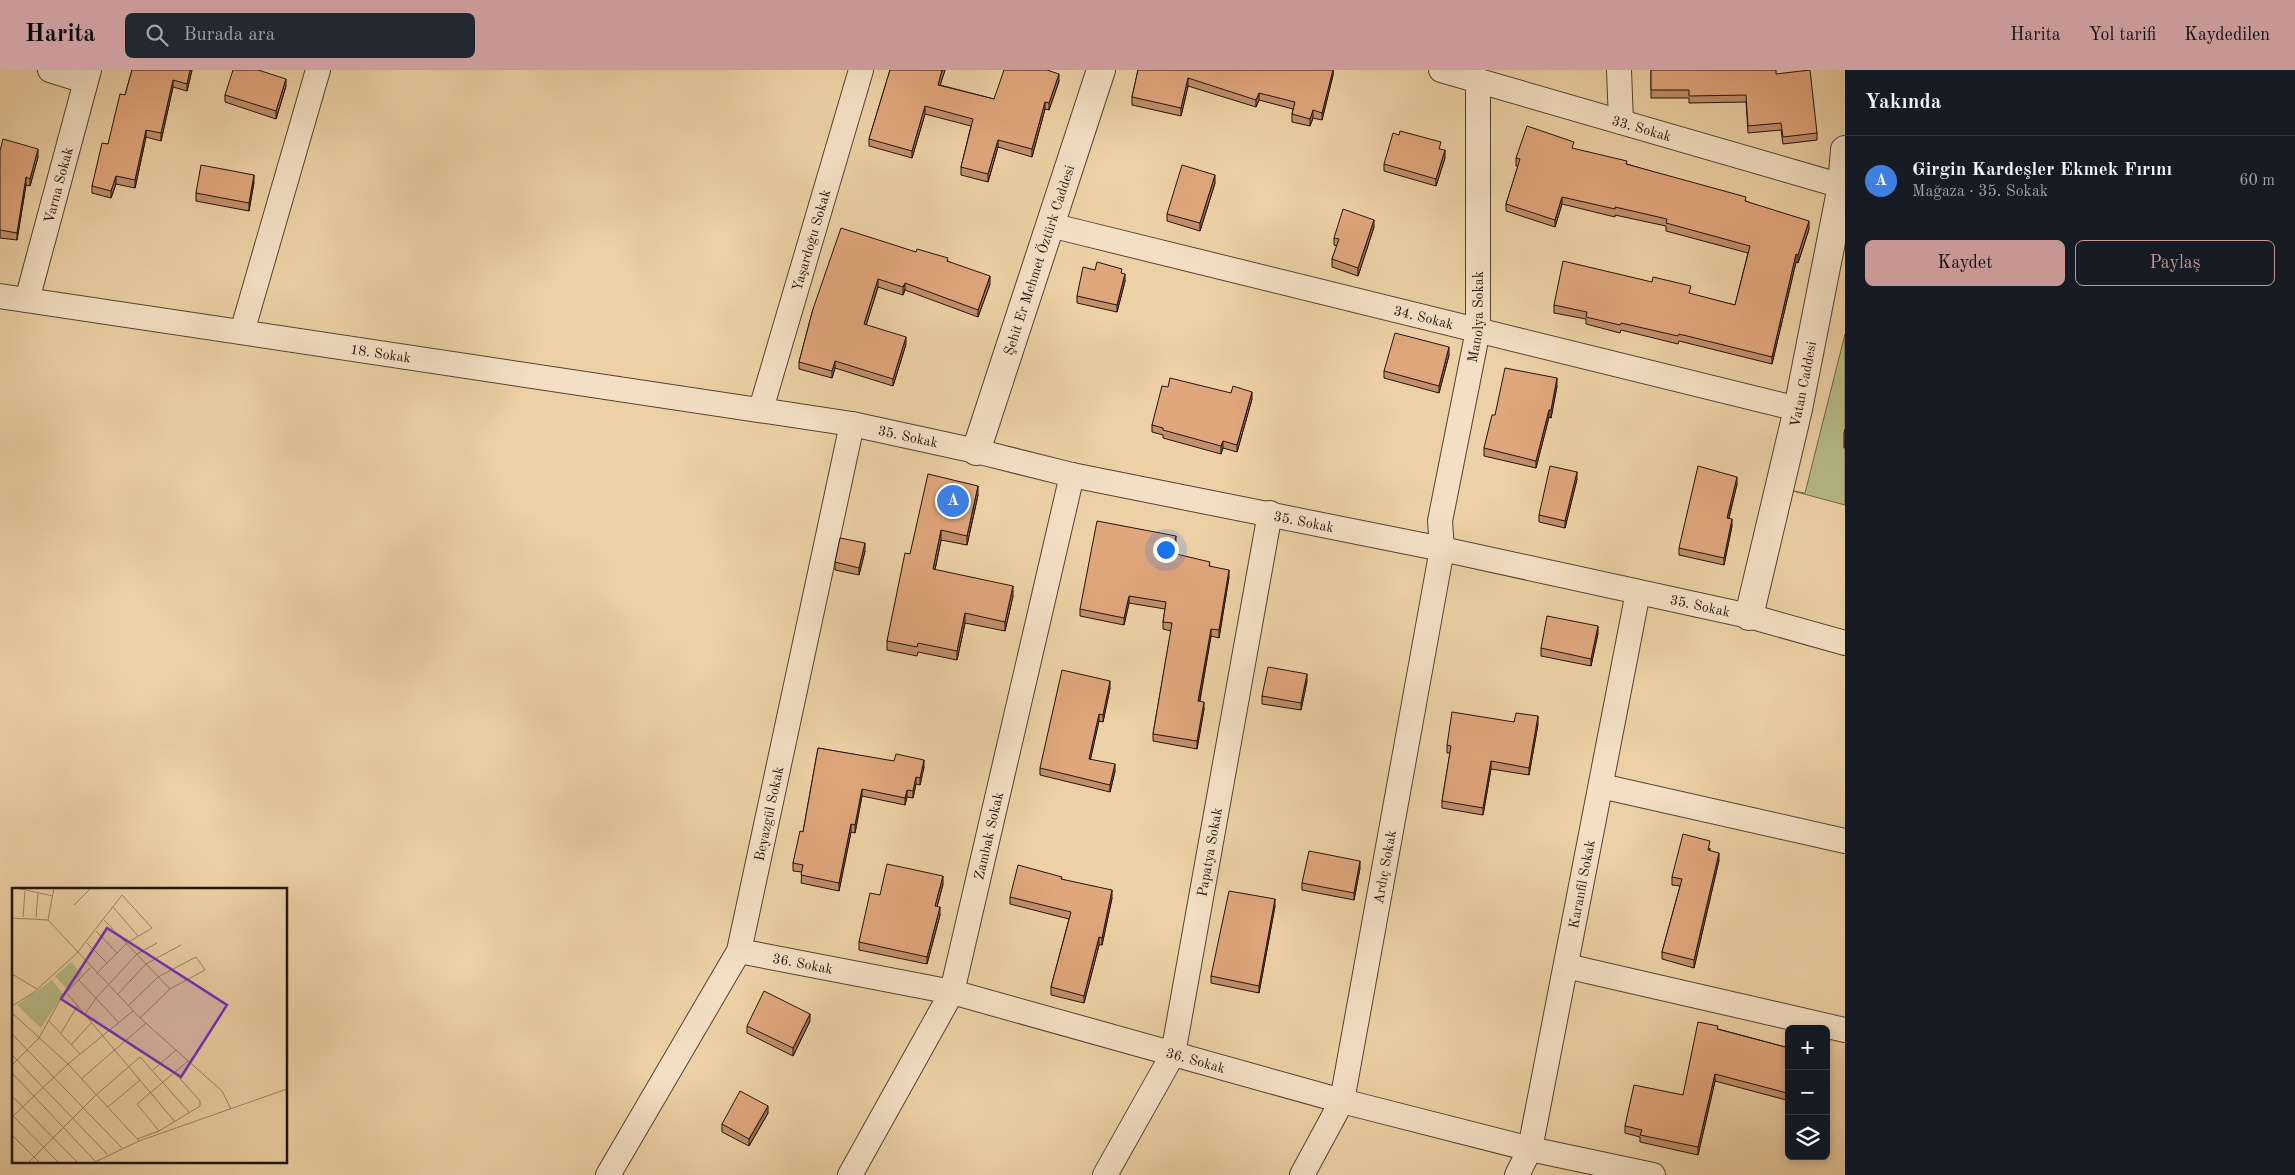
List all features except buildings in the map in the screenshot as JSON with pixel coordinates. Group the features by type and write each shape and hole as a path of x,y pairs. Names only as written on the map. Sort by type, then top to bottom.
{"street":[{"path":"50,70 87,75"},
{"path":"242,332 318,70"},
{"name":"Yaşardoğu Sokak","path":"761,409 861,70"},
{"name":"Şehit Er Mehmet Öztürk Caddesi","path":"976,450 1101,70"},
{"name":"33. Sokak","path":"1441,70 1842,186"},
{"path":"1619,70 1621,122"},
{"name":"Varna Sokak","path":"27,300 87,75"},
{"name":"Manolya Sokak","path":"1442,548 1440,521 1478,330 1478,81"},
{"name":"Vatan Caddesi","path":"1748,616 1798,409 1842,186 1845,150"},
{"name":"34. Sokak","path":"1050,225 1798,409"},
{"name":"18. Sokak","path":"0,296 761,409"},
{"name":"35. Sokak","path":"761,409 852,424 976,450 1072,475 1442,548 1748,616 1845,643"},
{"name":"Beyazgül Sokak","path":"608,1175 738,951 852,424"},
{"name":"Zambak Sokak","path":"850,1175 952,992 1072,475"},
{"name":"Papatya Sokak","path":"1105,1175 1173,1054 1270,513"},
{"name":"Ardıç Sokak","path":"1302,1175 1342,1101 1442,548"},
{"name":"Karanfil Sokak","path":"1517,1175 1530,1149 1638,592"},
{"path":"1601,786 1845,841"},
{"name":"36. Sokak","path":"738,951 952,992 1342,1101 1530,1149 1652,1175"},
{"path":"1566,966 1845,1030"}],"green space":[{"path":"1845,334 1845,505 1793,491 1805,493"}],"place":[{"name":"Girgin Kardeşler Ekmek Fırını","path":"953,501"}]}
